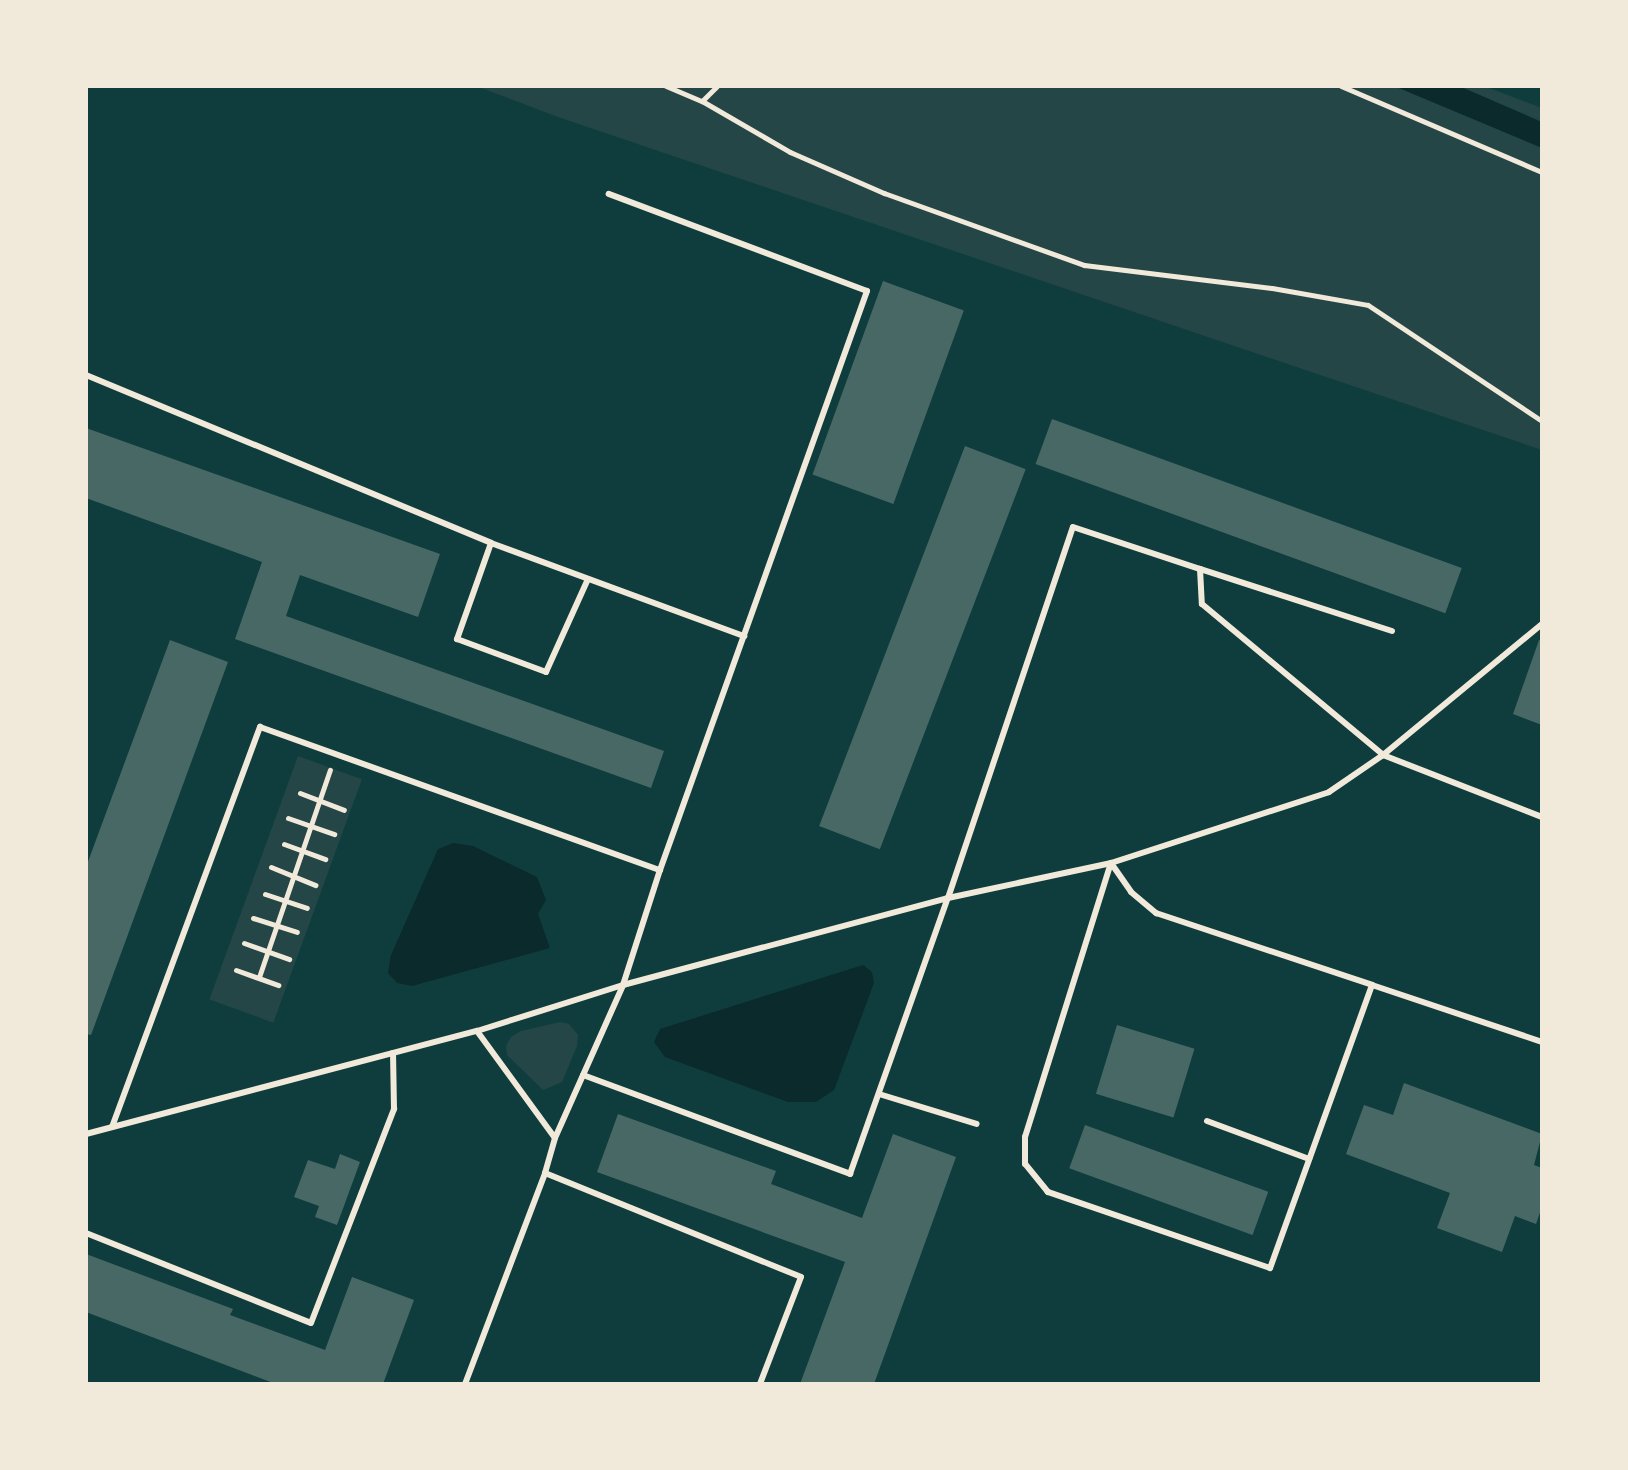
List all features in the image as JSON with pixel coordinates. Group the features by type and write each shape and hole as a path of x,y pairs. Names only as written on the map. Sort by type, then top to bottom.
{"lane":[{"path":"465,1384 545,1173 555,1138 623,985 660,870 867,291 609,194"},
{"path":"86,375 491,543 744,636"},
{"path":"583,1075 850,1174 948,898 1073,527 1392,631"},
{"path":"491,543 457,639 531,667 546,672 588,579"},
{"path":"1200,569 1202,604 1383,755 1542,817"},
{"path":"86,1134 477,1031 623,985 948,898 1111,863 1329,792 1383,755 1542,624"},
{"path":"112,1127 260,727 660,870"},
{"path":"1111,863 1131,892 1156,913 1542,1042"},
{"path":"1111,863 1025,1137 1025,1164 1048,1192 1270,1268 1372,985"},
{"path":"477,1031 555,1138"},
{"path":"86,1233 311,1323 394,1109 393,1053"},
{"path":"879,1094 977,1124"},
{"path":"1207,1121 1309,1159"},
{"path":"545,1173 801,1277 760,1384"}],"path":[{"path":"666,86 702,101 790,152 884,193 1084,265 1272,288 1368,305 1542,421"},
{"path":"702,101 717,86"},
{"path":"1341,86 1542,172"},
{"path":"259,977 336,754"},
{"path":"300,793 344,810"},
{"path":"288,818 334,834"},
{"path":"284,844 325,859"},
{"path":"271,867 315,885"},
{"path":"265,894 307,908"},
{"path":"253,918 297,932"},
{"path":"244,943 289,959"},
{"path":"236,970 278,985"}],"shaded area":[{"path":"476,86 1484,86 1542,108 1542,450 558,117"},
{"path":"1394,86 1459,86 1542,122 1542,148"},
{"path":"298,756 362,779 273,1023 209,999"},
{"path":"453,843 473,846 537,877 546,900 538,914 550,948 412,986 397,983 388,973 391,955 438,849"},
{"path":"863,965 872,972 874,983 834,1090 816,1102 788,1102 665,1057 654,1042 660,1029"},
{"path":"560,1022 569,1024 578,1035 577,1046 562,1082 543,1090 507,1055 506,1046 511,1037 521,1031"}],"building":[{"path":"883,281 964,310 893,504 813,475"},
{"path":"1052,419 1462,568 1445,613 1036,464"},
{"path":"86,428 440,554 418,617 300,575 286,616 664,751 651,788 235,639 262,562 86,498"},
{"path":"965,446 1026,469 880,849 819,826"},
{"path":"170,640 228,662 91,1035 86,1034 86,867"},
{"path":"1539,640 1542,641 1542,725 1513,714"},
{"path":"1117,1025 1194,1049 1173,1118 1096,1094"},
{"path":"1404,1083 1542,1134 1534,1165 1542,1168 1542,1207 1536,1224 1515,1216 1502,1252 1437,1228 1450,1193 1346,1154 1364,1105 1393,1115"},
{"path":"618,1114 776,1171 771,1184 862,1218 893,1134 956,1157 874,1384 800,1384 845,1262 597,1172"},
{"path":"1085,1125 1268,1192 1253,1235 1069,1168"},
{"path":"340,1154 360,1162 337,1225 315,1217 319,1206 294,1197 308,1160 335,1169"},
{"path":"86,1254 233,1309 230,1315 325,1350 352,1277 414,1300 383,1384 276,1384 86,1312"}]}
